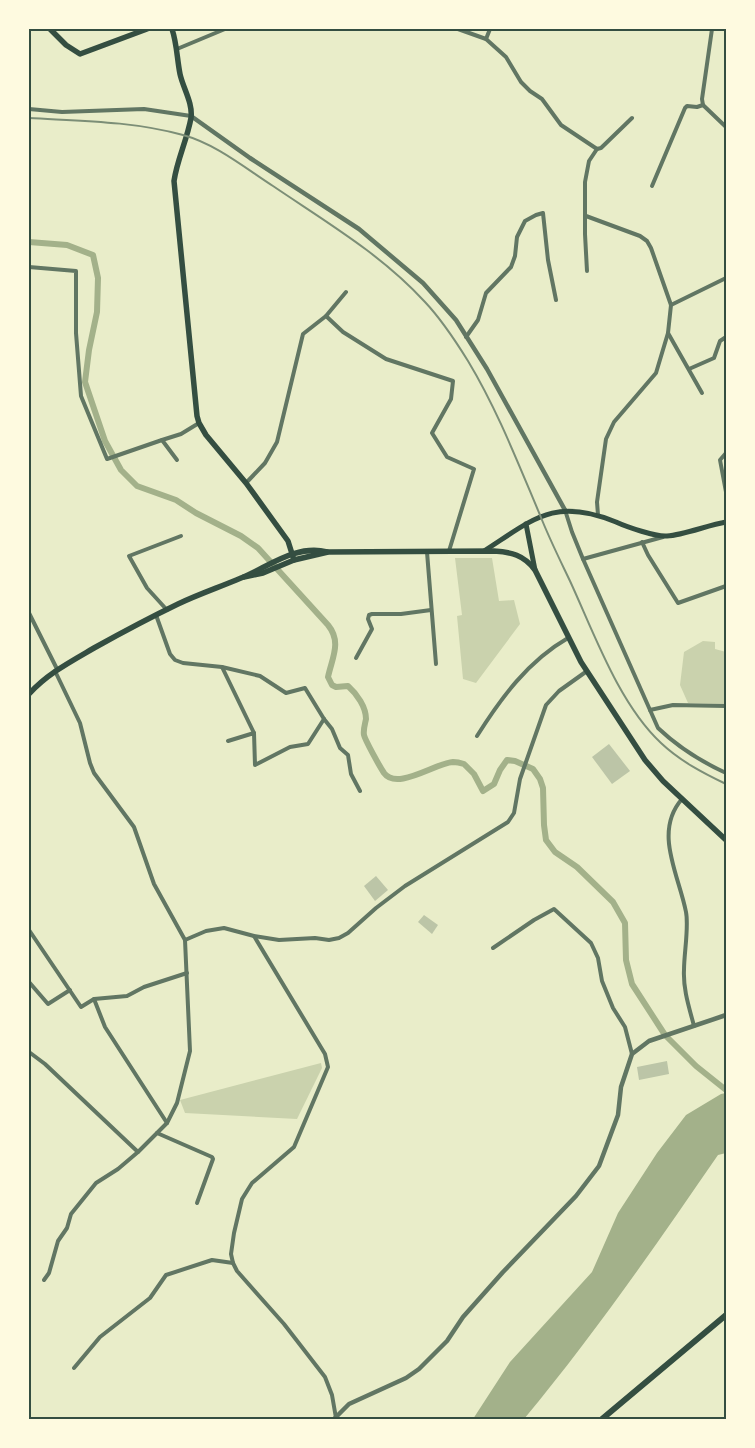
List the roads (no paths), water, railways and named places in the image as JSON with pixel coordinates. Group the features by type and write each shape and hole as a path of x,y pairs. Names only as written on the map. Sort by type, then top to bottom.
{"highway":[{"path":"602,1419 726,1315"}],"main road":[{"path":"50,29 66,45 80,54 147,29"},
{"path":"172,29 180,74 191,106 192,116 176,167 174,181 198,423 246,483 288,541 295,546 296,556"},
{"path":"484,551 526,524 551,512 565,510 598,515 628,528 666,537 726,522"},
{"path":"526,524 535,570"},
{"path":"29,694 56,670 156,615 285,560 316,549 328,552 484,551 514,553 528,561 535,570 586,671 652,768 726,840"}],"street":[{"path":"177,49 225,29"},
{"path":"458,29 486,39 506,57 521,82 530,91 542,98 561,125 597,148"},
{"path":"486,39 490,29"},
{"path":"712,29 702,100 703,105 726,127"},
{"path":"652,186 685,108 687,106 703,105"},
{"path":"29,109 62,112 144,109 192,116 250,158 359,229 423,283 456,320 487,369 565,510 583,559 658,728 713,767 726,773"},
{"path":"587,270 585,182 589,161 597,148 601,148 632,118"},
{"path":"466,337 478,320 486,293 511,267 515,256 517,237 526,221 536,214 544,213 548,260 556,300"},
{"path":"586,216 640,236 647,241 671,305 668,333 656,373 614,422 606,439 597,502 598,515"},
{"path":"29,267 76,272 76,334 81,396 107,459 181,434 198,423"},
{"path":"671,305 726,278"},
{"path":"246,483 265,463 277,442 302,334 326,316 346,292"},
{"path":"326,316 343,332 386,359 453,381 451,399 432,432 447,457 474,469 450,551"},
{"path":"668,333 702,393"},
{"path":"689,370 714,358 720,340 726,337"},
{"path":"162,440 177,460"},
{"path":"726,453 720,460 726,492"},
{"path":"167,610 147,588 130,556 181,536"},
{"path":"583,559 666,537"},
{"path":"642,542 678,603 726,586"},
{"path":"427,552 436,664"},
{"path":"356,658 372,629 368,619 369,615 401,614 431,610"},
{"path":"29,613 80,723 94,773 134,827 154,884 185,940 190,1051 177,1103 167,1122 138,1152 118,1169 96,1183 71,1214 67,1228 58,1241 44,1280"},
{"path":"156,615 170,654 175,660 183,663 222,667 260,676 286,694 305,688 332,729 340,748 348,755 351,774 360,791"},
{"path":"477,736 494,709 519,678 546,652 568,638"},
{"path":"222,667 254,732 255,765 290,747 308,744 324,719"},
{"path":"185,940 206,931 224,928 279,940 314,938 329,940 339,938 348,933 405,886 508,822 514,813 521,776 546,705 559,691 586,671"},
{"path":"650,710 663,706 681,705 726,706"},
{"path":"228,741 254,732"},
{"path":"682,798 672,813 668,834 672,864 686,914 685,990 694,1026"},
{"path":"335,1418 349,1404 406,1378 419,1369 447,1341 463,1317 576,1196 599,1166 618,1115 621,1087 632,1054 626,1026 613,1008 602,981 598,958 591,943 554,909 534,920 493,948"},
{"path":"29,930 81,1007 94,999 127,996 144,987 187,973"},
{"path":"254,936 325,1054 328,1066 294,1147 252,1184 242,1199 231,1254 237,1271 284,1324 325,1377 332,1395 335,1418"},
{"path":"29,982 48,1004 70,990"},
{"path":"94,999 105,1027 167,1122"},
{"path":"632,1054 649,1041 726,1016"},
{"path":"29,1052 45,1064 138,1152"},
{"path":"157,1133 212,1157 213,1159 197,1203"},
{"path":"74,1368 100,1337 150,1298 166,1275 212,1260 233,1263"}],"waterway":[{"path":"29,242 67,245 93,255 98,278 97,312 85,382 105,441 121,470 137,486 176,500 196,513 241,536 258,548 328,625 332,631 335,644 328,677 332,685 336,687 348,686 360,701 366,714 365,738 384,773 390,778 407,778 445,763 457,762 464,764 474,774 483,791 494,784 507,760 515,761 533,769 540,779 543,788 546,840 555,852 577,867 613,902 625,923 626,960 632,984 665,1035 696,1066 726,1090"}],"railway":[{"path":"29,118 106,122 145,127 183,135 207,144 241,164 352,239 408,285 442,323 479,379 507,436 547,532 598,645 632,709 646,727 668,749 692,766 726,784"}]}
